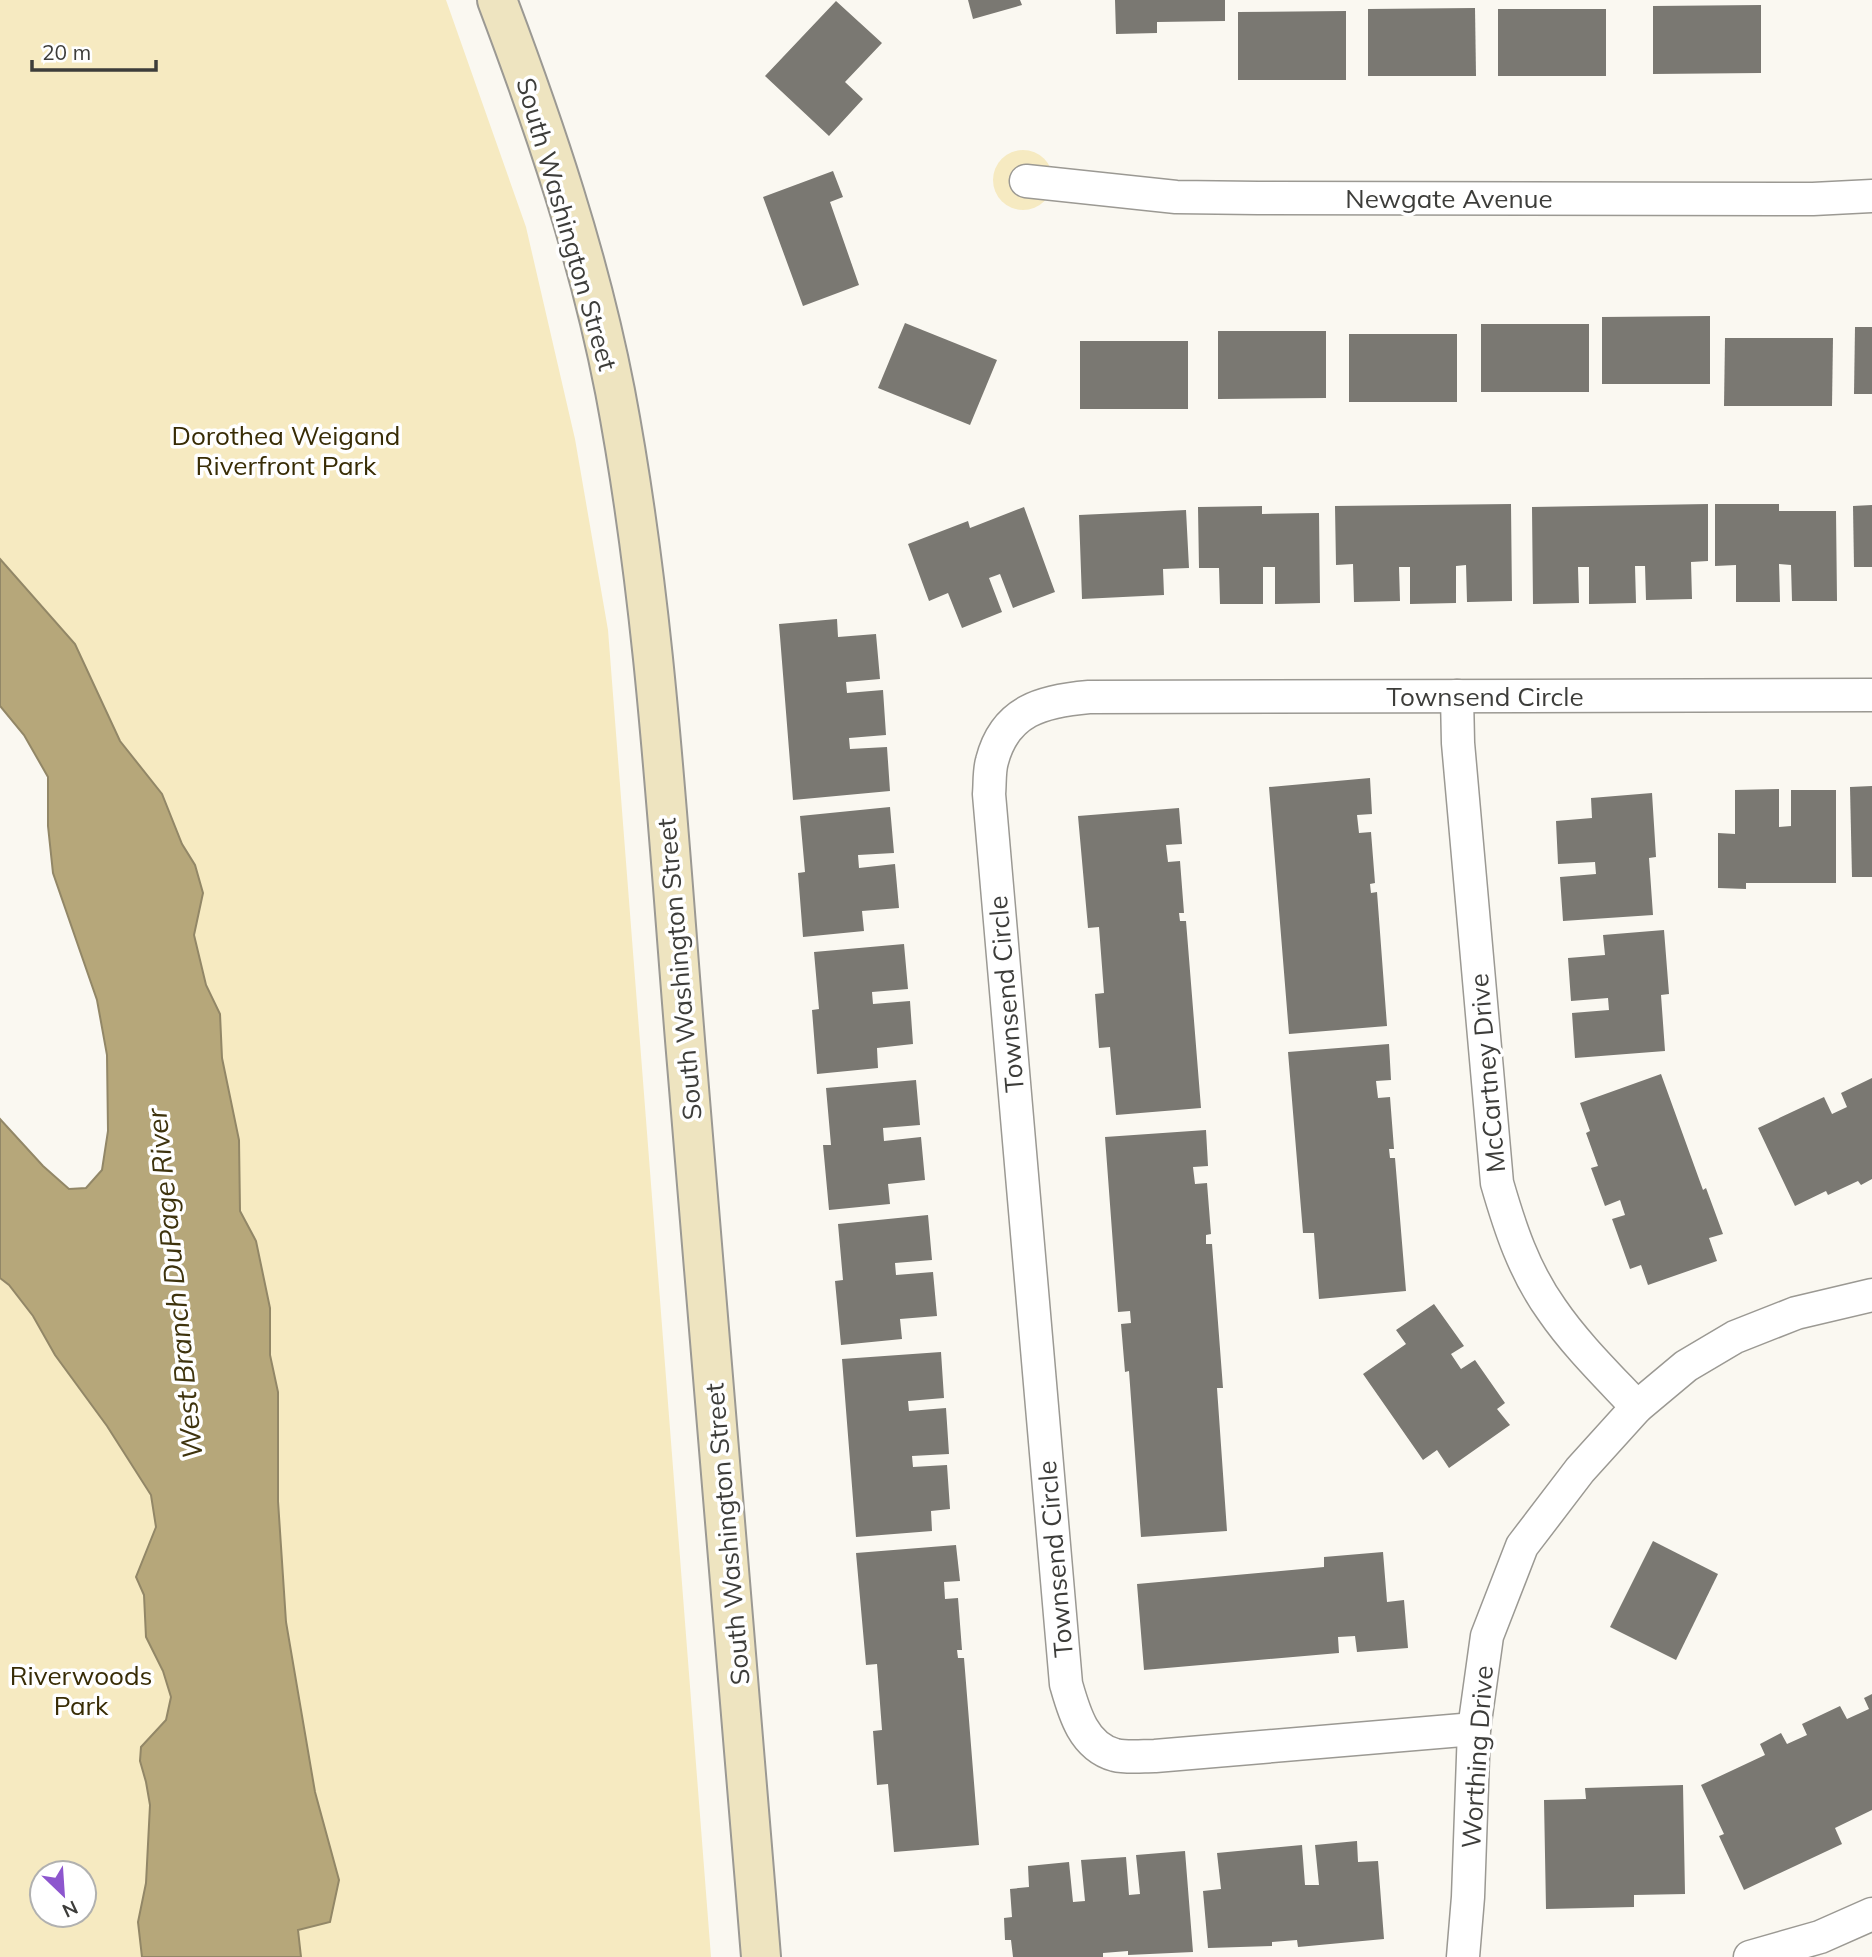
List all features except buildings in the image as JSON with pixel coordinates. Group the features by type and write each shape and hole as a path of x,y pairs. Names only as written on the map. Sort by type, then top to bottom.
{"main road":[{"name":"South Washington Street","path":"497,0 538,110 586,270 615,390 639,530 664,790 761,1957"}],"street":[{"name":"Newgate Avenue","path":"1026,181 1177,197 1872,196"},
{"path":"1872,187 1872,196"},
{"name":"Townsend Circle","path":"1474,1729 1155,1756 1115,1755 1090,1740 1076,1717 1066,1684 989,794 991,762 1002,737 1028,710 1052,701 1089,697 1872,695"},
{"name":"McCartney Drive","path":"1457,696 1463,797 1497,1183 1521,1256 1552,1311 1637,1407"},
{"name":"Worthing Drive","path":"1463,1957 1468,1897 1474,1729 1487,1636 1522,1546 1580,1470 1637,1407 1686,1366 1735,1337 1796,1313 1872,1295"},
{"path":"1750,1957 1820,1937 1872,1914"}],"green space":[{"name":"Dorothea Weigand Riverfront Park","path":"0,0 446,0 526,227 575,439 608,630 711,1957 301,1957 298,1930 339,1880 315,1792 286,1622 278,1501 278,1392 270,1355 270,1308 256,1241 240,1211 239,1140 222,1058 220,1014 206,985 194,935 203,893 195,865 120,741 75,644 0,563"},
{"path":"1023,150 1040,155 1048,163 1053,180 1048,197 1040,205 1023,210 1006,205 998,197 993,180 998,163 1006,155"},
{"name":"Riverwoods Park","path":"0,1278 9,1285 33,1316 55,1355 107,1426 151,1495 156,1527 136,1578 144,1595 146,1637 163,1671 171,1697 166,1720 141,1747 140,1761 150,1805 146,1883 138,1922 142,1957 0,1957"}],"water":[{"name":"West Branch DuPage River","path":"0,559 75,644 120,741 162,794 182,844 195,865 203,893 194,935 206,985 220,1014 222,1058 239,1140 240,1211 256,1241 270,1308 270,1355 278,1392 278,1501 286,1622 315,1792 339,1880 330,1922 298,1930 301,1957 142,1957 138,1922 146,1883 150,1805 140,1761 141,1747 166,1720 171,1697 163,1671 146,1637 144,1595 136,1577 156,1527 151,1495 107,1426 55,1355 33,1316 9,1285 0,1278 0,1119 43,1166 69,1189 86,1188 102,1170 108,1131 107,1055 97,1000 53,873 48,826 48,777 24,735 0,706"}]}
